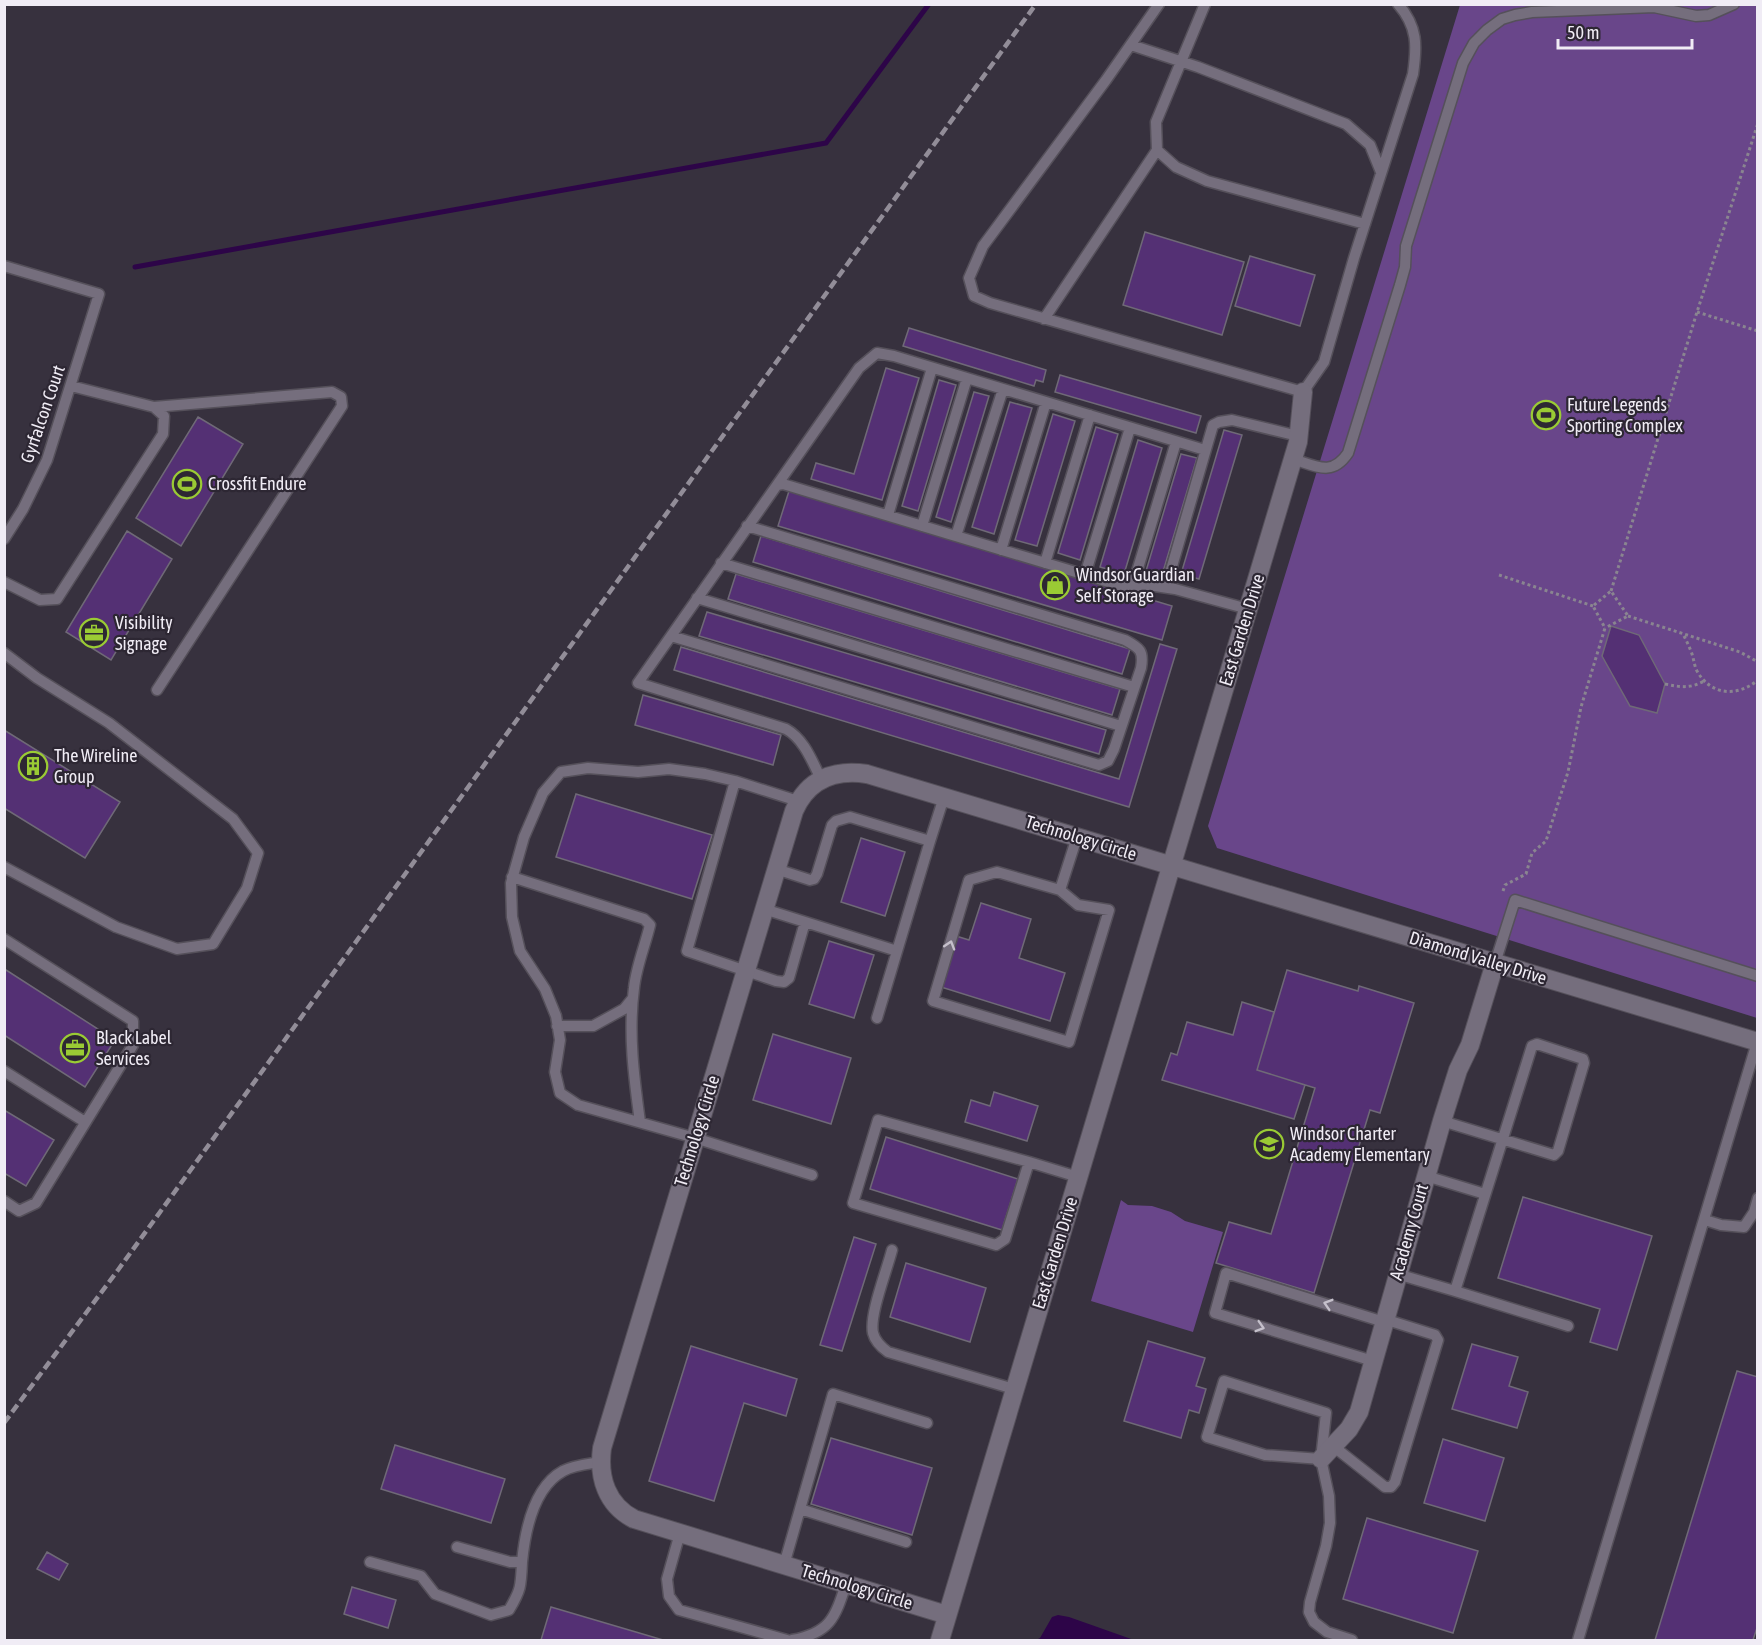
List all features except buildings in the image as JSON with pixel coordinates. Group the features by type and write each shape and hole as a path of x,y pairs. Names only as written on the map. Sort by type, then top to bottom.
{"street":[{"name":"East Garden Drive","path":"940,1641 1293,459 1299,436 1303,392"},
{"name":"Technology Circle","path":"947,1615 634,1519 618,1508 608,1495 602,1481 600,1462 608,1428 776,869 798,801 803,794 821,779 832,775 860,773 1171,865"},
{"name":"Diamond Valley Drive","path":"1171,865 1757,1041"},
{"name":"Academy Court","path":"1327,1452 1355,1420 1442,1121 1458,1070 1470,1045 1495,963"}],"lane":[{"path":"1159,4 983,246 969,279 974,296 1044,319 1303,392 1324,362 1413,74 1417,50 1414,29 1398,4"},
{"path":"1044,319 1157,150 1156,122 1205,4"},
{"path":"1293,459 1322,468 1332,468 1341,463 1348,453 1400,285 1405,267 1406,246 1463,63 1474,43 1502,19 1532,12 1654,7 1696,16 1709,15 1734,4"},
{"path":"1131,45 1346,124 1370,145 1382,172"},
{"path":"1157,150 1176,167 1207,180 1365,224"},
{"name":"Gyrfalcon Court","path":"4,266 99,294 47,460 23,509 4,539"},
{"path":"821,779 807,751 796,736 786,729 638,683 858,368 877,353 894,356 1205,450"},
{"path":"888,515 932,368"},
{"path":"922,526 967,378"},
{"path":"71,386 154,406 332,392 341,397 342,406 157,690"},
{"path":"956,536 1003,389"},
{"path":"1001,550 1046,402"},
{"path":"4,582 40,600 57,599 163,434 164,416 154,406"},
{"path":"1045,563 1089,415"},
{"path":"1166,587 1213,425 1232,420 1299,436"},
{"path":"1085,575 1130,428"},
{"path":"1132,588 1176,442"},
{"path":"777,485 783,484 1132,588 1140,585 1166,587 1248,609"},
{"path":"671,636 1099,765 1108,761 1122,726 1143,656 1138,647 1125,640 747,525"},
{"path":"721,563 1134,687"},
{"path":"697,598 1122,726"},
{"path":"4,867 116,927 177,949 213,944 247,888 258,853 233,819 225,812 109,723 5,656"},
{"path":"798,801 735,781 669,769 638,772 588,768 561,771 543,793 524,837 511,883 512,917 520,951 545,988 556,1016 560,1040 555,1072 560,1093 578,1106 696,1138 812,1175"},
{"path":"735,781 687,951 776,981 787,981 806,922"},
{"path":"877,1018 944,797"},
{"path":"776,869 810,880 814,879 832,825 842,819 850,818 930,841"},
{"path":"1060,890 1077,837"},
{"path":"997,872 1060,890 1078,905 1109,910 1069,1041 933,1001 969,880 997,872"},
{"path":"512,877 644,918 650,925 634,985 631,1022 640,1122"},
{"path":"1495,963 1515,900 1758,976"},
{"path":"764,909 897,951"},
{"path":"4,939 133,1021 133,1045 36,1203 19,1211 4,1202"},
{"path":"557,1026 593,1026 624,1009 633,998"},
{"path":"1578,1641 1757,1041"},
{"path":"1442,1121 1502,1139 1554,1155 1562,1140 1584,1063 1583,1059 1537,1044 1532,1046 1502,1139 1455,1291"},
{"path":"4,1071 85,1122"},
{"path":"1029,1162 1005,1239 996,1245 853,1203 878,1120 1029,1162 1078,1177"},
{"path":"1426,1176 1485,1194"},
{"path":"1704,1220 1721,1225 1744,1227 1754,1212 1758,1198"},
{"path":"892,1250 872,1321 873,1335 879,1345 888,1352 1014,1389"},
{"path":"1352,1641 1327,1632 1314,1622 1309,1612 1330,1523 1327,1452 1326,1413 1224,1381 1207,1437 1265,1455 1327,1452 1385,1487 1392,1487 1438,1340 1435,1335 1226,1273 1215,1313 1373,1361"},
{"path":"1397,1274 1568,1326"},
{"path":"784,1565 833,1394 927,1424"},
{"path":"370,1562 421,1576 435,1594 491,1615 509,1610 521,1587 525,1538 541,1491 549,1481 564,1471 600,1462"},
{"path":"800,1509 906,1542"},
{"path":"680,1533 667,1579 669,1596 679,1610 789,1641 819,1632 831,1622 846,1584"},
{"path":"457,1547 510,1562 522,1562"}],"path":[{"path":"1593,606 1611,591 1758,123"},
{"path":"1697,312 1758,331"},
{"path":"1499,575 1593,606 1605,628 1581,707 1568,772 1546,841 1532,853 1526,874 1505,885 1501,896"},
{"path":"1611,591 1628,616 1740,652 1758,662"},
{"path":"1605,628 1628,616"},
{"path":"1684,635 1693,656 1693,662 1704,681 1714,688 1726,692 1739,691 1758,680"},
{"path":"1665,684 1687,688 1697,686 1704,681"}],"shaded area":[{"name":"Future Legends Sporting Complex","path":"1460,5 1757,5 1757,1018 1217,848 1208,826"},
{"path":"1121,1200 1128,1205 1152,1206 1171,1212 1185,1221 1223,1232 1193,1332 1091,1301"},
{"path":"1058,1615 1134,1640 1036,1640 1040,1638 1052,1617"}],"waterway":[{"path":"135,267 826,143 929,4"}],"railway":[{"path":"4,1423 118,1270 1036,4"}],"place":[{"name":"Future Legends Sporting Complex","path":"1546,415"},
{"name":"Crossfit Endure","path":"187,484"},
{"name":"Windsor Guardian Self Storage","path":"1055,585"},
{"name":"Visibility Signage","path":"94,633"},
{"name":"The Wireline Group","path":"33,766"},
{"name":"Black Label Services","path":"75,1048"},
{"name":"Windsor Charter Academy Elementary","path":"1269,1144"}]}
